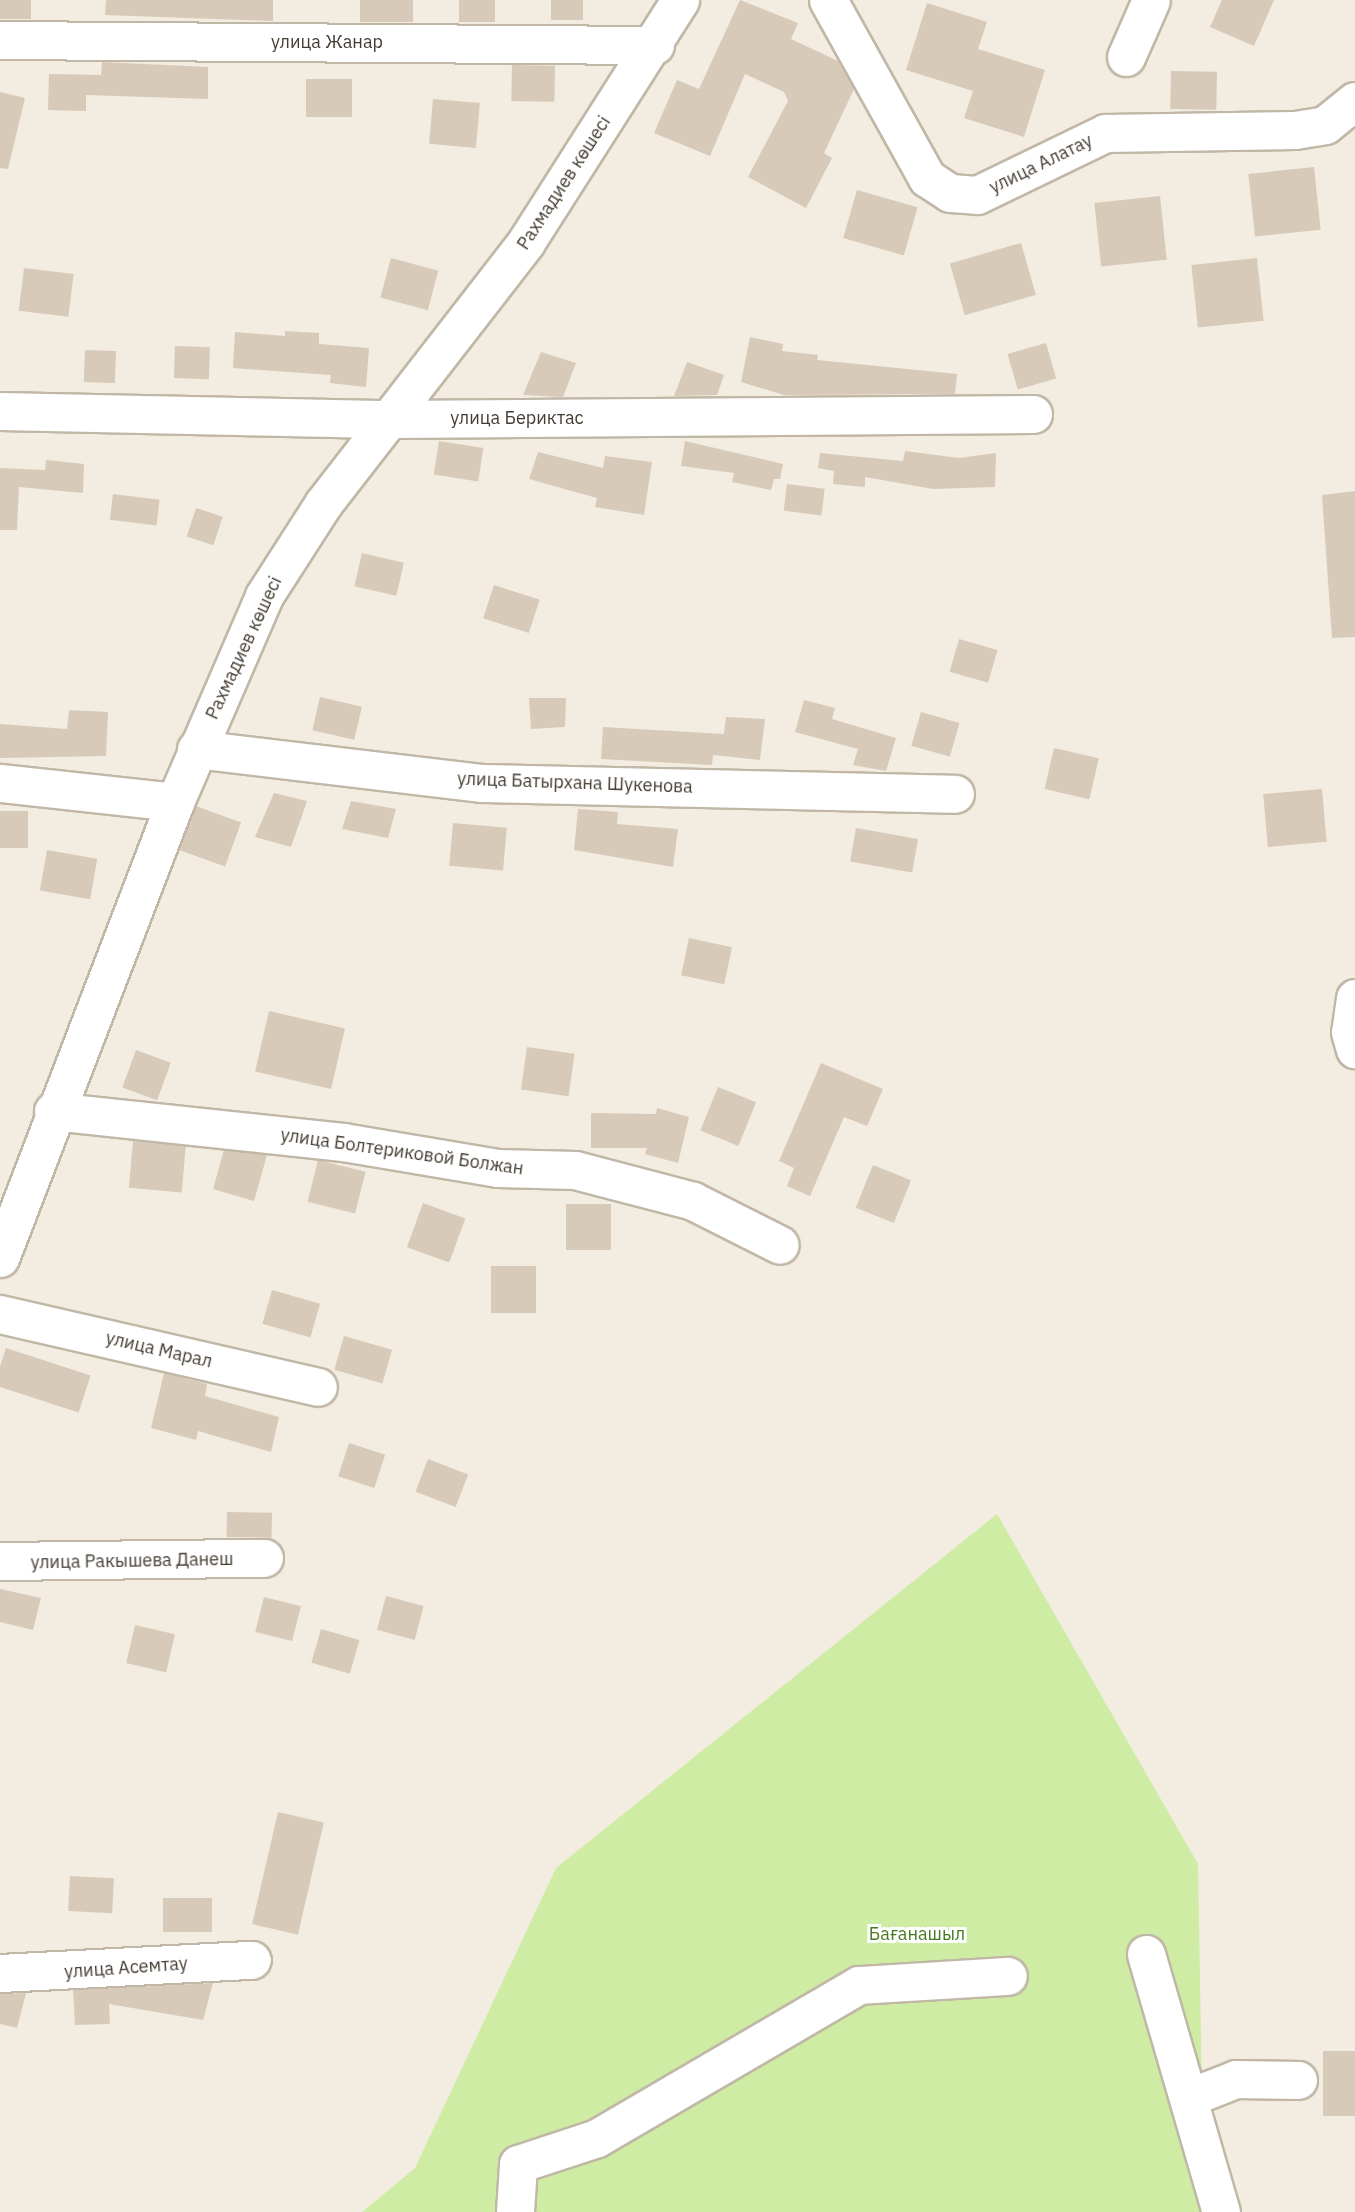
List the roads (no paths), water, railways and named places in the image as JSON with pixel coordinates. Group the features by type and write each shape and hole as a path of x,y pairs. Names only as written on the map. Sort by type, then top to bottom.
{"street":[{"name":"Рахмадиев көшесі","path":"0,1258 9,1208 53,1111 196,749 264,596 323,504 526,242 655,45 680,0"},
{"name":"улица Алатау","path":"828,0 927,178 950,193 977,195 1105,133 1295,130 1325,125 1355,101"},
{"path":"1126,57 1150,0"},
{"name":"улица Жанар","path":"0,40 655,45"},
{"name":"улица Бериктас","path":"0,411 391,419 1033,414"},
{"name":"улица Батырхана Шукенова","path":"196,749 481,783 955,794"},
{"path":"0,783 175,802"},
{"path":"1355,998 1350,1032 1355,1049"},
{"name":"улица Болтериковой Болжан","path":"53,1111 343,1142 498,1168 575,1171 694,1201 780,1245"},
{"name":"улица Марал","path":"0,1314 318,1387"},
{"name":"улица Ракышева Данеш","path":"0,1561 264,1558"},
{"path":"1146,1954 1190,2097 1221,2212"},
{"name":"улица Асемтау","path":"0,1973 252,1960"},
{"path":"515,2212 518,2164 597,2138 859,1985 1008,1976"},
{"path":"1190,2097 1236,2079 1298,2080"}],"park label":[{"name":"Бағанашыл","path":"917,1934"}]}
